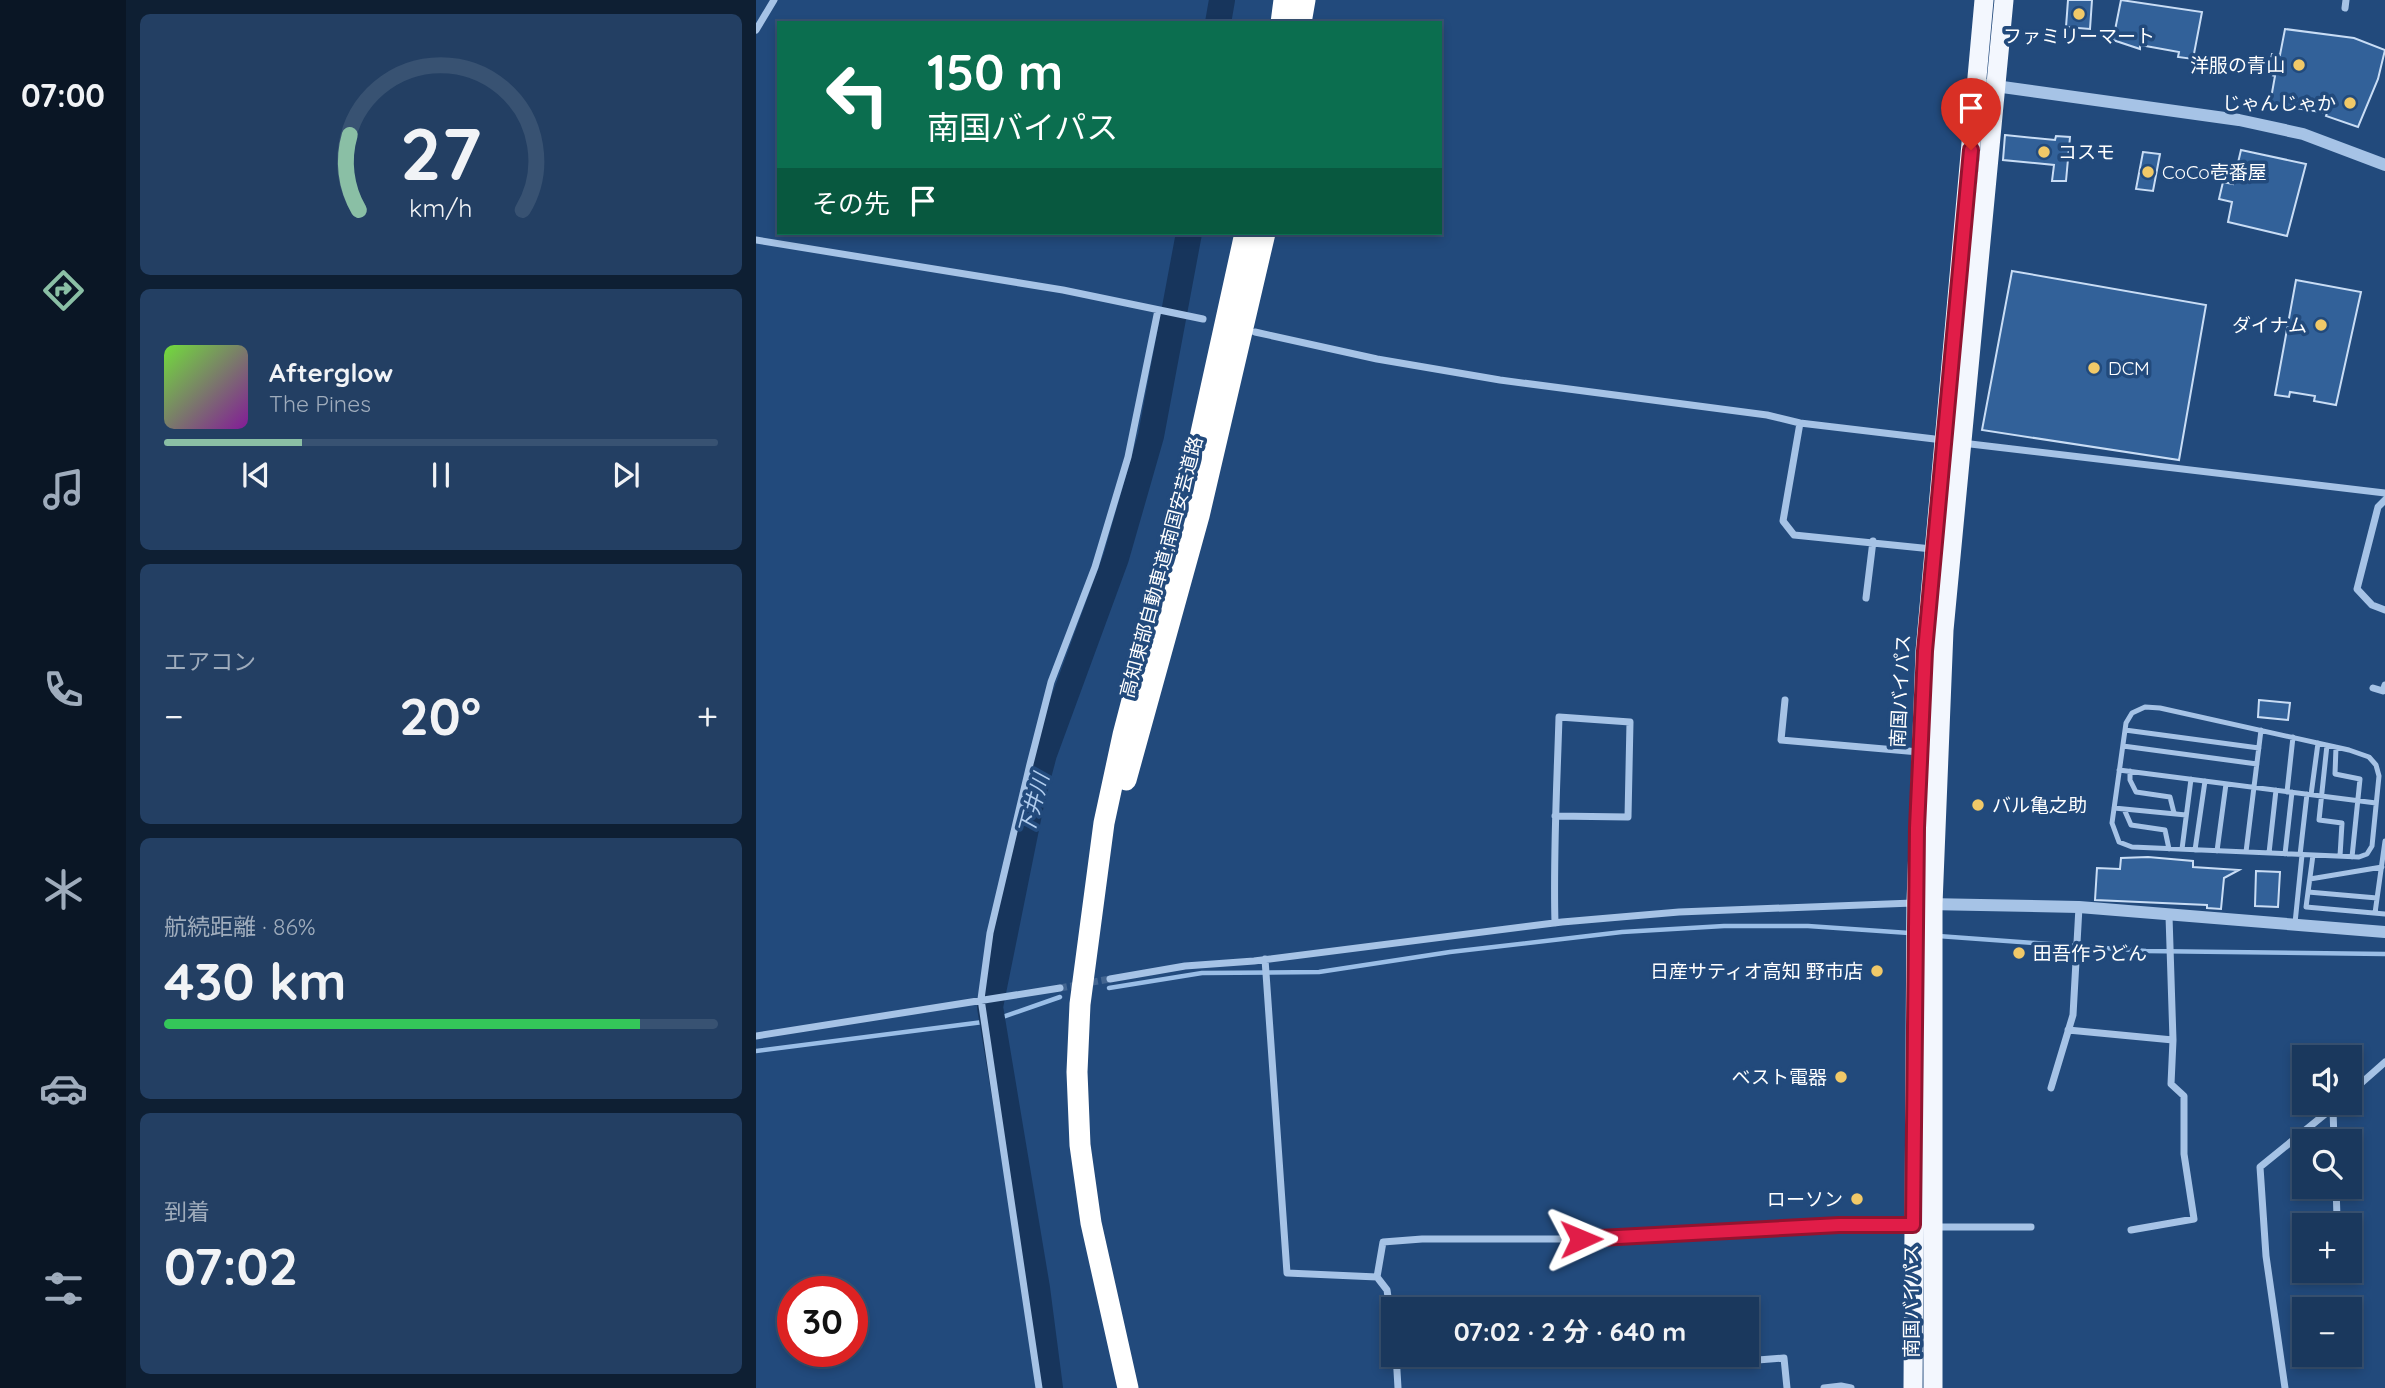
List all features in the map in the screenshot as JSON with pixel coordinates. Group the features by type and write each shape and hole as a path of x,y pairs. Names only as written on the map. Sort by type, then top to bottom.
{"highway":[{"path":"1281,21 1284,0"},
{"path":"1301,21 1305,0"},
{"name":"南国バイパス","path":"1913,1388 1913,1225 1924,904 1944,630 1962,443 1987,84 1984,0"},
{"name":"南国バイパス","path":"1933,1388 1934,1227 1920,752 1942,440 1987,84 2004,0"},
{"name":"高知東部自動車道;南国安芸道路","path":"1128,1388 1096,1250 1080,1144 1077,1072 1080,1004 1104,823 1123,735 1197,451 1245,235"},
{"name":"高知東部自動車道;南国安芸道路","path":"1091,912 1199,516 1265,235"}],"street":[{"path":"756,30 774,0"},
{"path":"1987,84 2239,120 2303,134 2385,165"},
{"path":"756,240 1063,290 1203,319"},
{"path":"1039,1388 981,999 990,933 1036,740 1051,682 1096,567 1128,457 1158,310"},
{"path":"1255,332 1377,359 1698,408 1767,415 1800,424 2385,493"},
{"path":"1800,424 1783,521 1794,535 1933,549"},
{"path":"2385,500 2378,507 2357,589 2372,605 2385,610"},
{"path":"1866,598 1873,541"},
{"path":"2373,688 2384,691 2385,685"},
{"path":"1784,700 1781,740 1920,752"},
{"path":"1555,923 1556,816 1559,717 1630,722 1628,817 1556,816"},
{"path":"1110,979 1185,966 1265,960 1555,923 1672,912 1924,904 2080,907 2385,932"},
{"path":"2051,1088 2073,1015 2080,907"},
{"path":"2131,1230 2194,1219 2185,1154 2184,1096 2171,1084 2173,1040 2169,916"},
{"path":"1265,960 1287,1273 1377,1277"},
{"path":"756,1036 1060,988"},
{"path":"2068,1030 2173,1040"},
{"path":"2362,1082 2385,1062"},
{"path":"2285,1388 2266,1256 2260,1167 2327,1115"},
{"path":"1388,1297 1387,1290 1377,1277 1383,1242 1422,1238 1607,1239 1839,1225 2031,1227"},
{"path":"1759,1360 1784,1358 1787,1388"},
{"path":"1397,1367 1398,1388"},
{"path":"1824,1388 1851,1388"}],"lane":[{"path":"2145,707 2261,730 2361,752 2376,765 2379,776 2372,846 2367,854 2352,857 2169,849 2132,847 2119,842 2112,823 2125,730 2133,713 2145,707"},
{"path":"2125,730 2259,748"},
{"path":"2246,852 2261,730"},
{"path":"2285,854 2293,737"},
{"path":"2295,923 2301,855 2318,743"},
{"path":"2327,745 2319,820 2342,823 2340,856"},
{"path":"2123,746 2257,764"},
{"path":"2336,747 2335,774 2360,779 2352,857"},
{"path":"2119,770 2376,803"},
{"path":"2130,771 2130,780 2136,792 2170,797 2174,813"},
{"path":"2182,849 2191,779"},
{"path":"2195,850 2205,781"},
{"path":"2217,851 2226,784"},
{"path":"2269,853 2276,790"},
{"path":"2114,808 2186,814"},
{"path":"2124,808 2131,825 2165,830 2169,849"},
{"path":"2375,913 2380,895 2385,841"},
{"path":"2313,855 2306,907 2385,914"},
{"path":"2310,879 2382,867"},
{"path":"2308,892 2380,895"}],"building":[{"name":"ファミリーマート","path":"2068,0 2092,0 2090,29 2066,27"},
{"path":"2121,0 2202,12 2193,59 2178,57 2179,52 2140,45 2140,49 2113,40"},
{"path":"2285,29 2354,38 2385,50 2378,79 2358,127 2326,116 2327,113 2270,104 2275,76 2268,74 2272,54 2280,55"},
{"path":"2005,135 2055,140 2056,136 2070,137 2066,181 2052,181 2054,165 2003,160"},
{"path":"2241,150 2306,164 2287,236 2228,222 2232,202 2219,199 2223,182 2233,184"},
{"name":"CoCo壱番屋","path":"2143,152 2160,154 2153,191 2136,189"},
{"name":"DCM","path":"2012,271 2206,305 2179,460 1982,430"},
{"name":"ダイナム","path":"2296,280 2361,292 2336,405 2314,401 2315,396 2290,392 2289,397 2275,395"},
{"path":"2259,700 2290,703 2288,720 2258,717"},
{"path":"2148,857 2193,861 2193,867 2239,870 2224,878 2221,909 2207,908 2207,905 2095,900 2097,868 2120,869 2121,858"},
{"path":"2256,871 2280,872 2278,907 2255,906"}],"waterway":[{"name":"下井川","path":"1218,21 1222,0"},
{"name":"下井川","path":"1050,1388 1037,1288 990,1007 1032,799 1044,754 1116,558 1151,436 1189,235"},
{"path":"1109,988 1202,973 1319,972 1450,952 1622,932 1724,926 1808,926 1909,933"},
{"path":"1938,936 2146,951 2385,954"},
{"path":"756,1051 991,1021 1060,997"}],"tunnel":[{"path":"1060,988 1110,979"}],"place":[{"name":"ファミリーマート","path":"2079,14"},
{"name":"洋服の青山","path":"2299,65"},
{"name":"じゃんじゃか","path":"2350,103"},
{"name":"コスモ","path":"2044,152"},
{"name":"CoCo壱番屋","path":"2148,172"},
{"name":"ダイナム","path":"2321,325"},
{"name":"DCM","path":"2094,368"},
{"name":"バル亀之助","path":"1978,805"},
{"name":"田吾作うどん","path":"2019,953"},
{"name":"日産サティオ高知 野市店","path":"1877,971"},
{"name":"ベスト電器","path":"1841,1077"},
{"name":"ローソン","path":"1857,1199"}],"route":[{"path":"1581,1239 1839,1225 1913,1225 1917,828 1925,651 1942,440 1971,150"}]}
